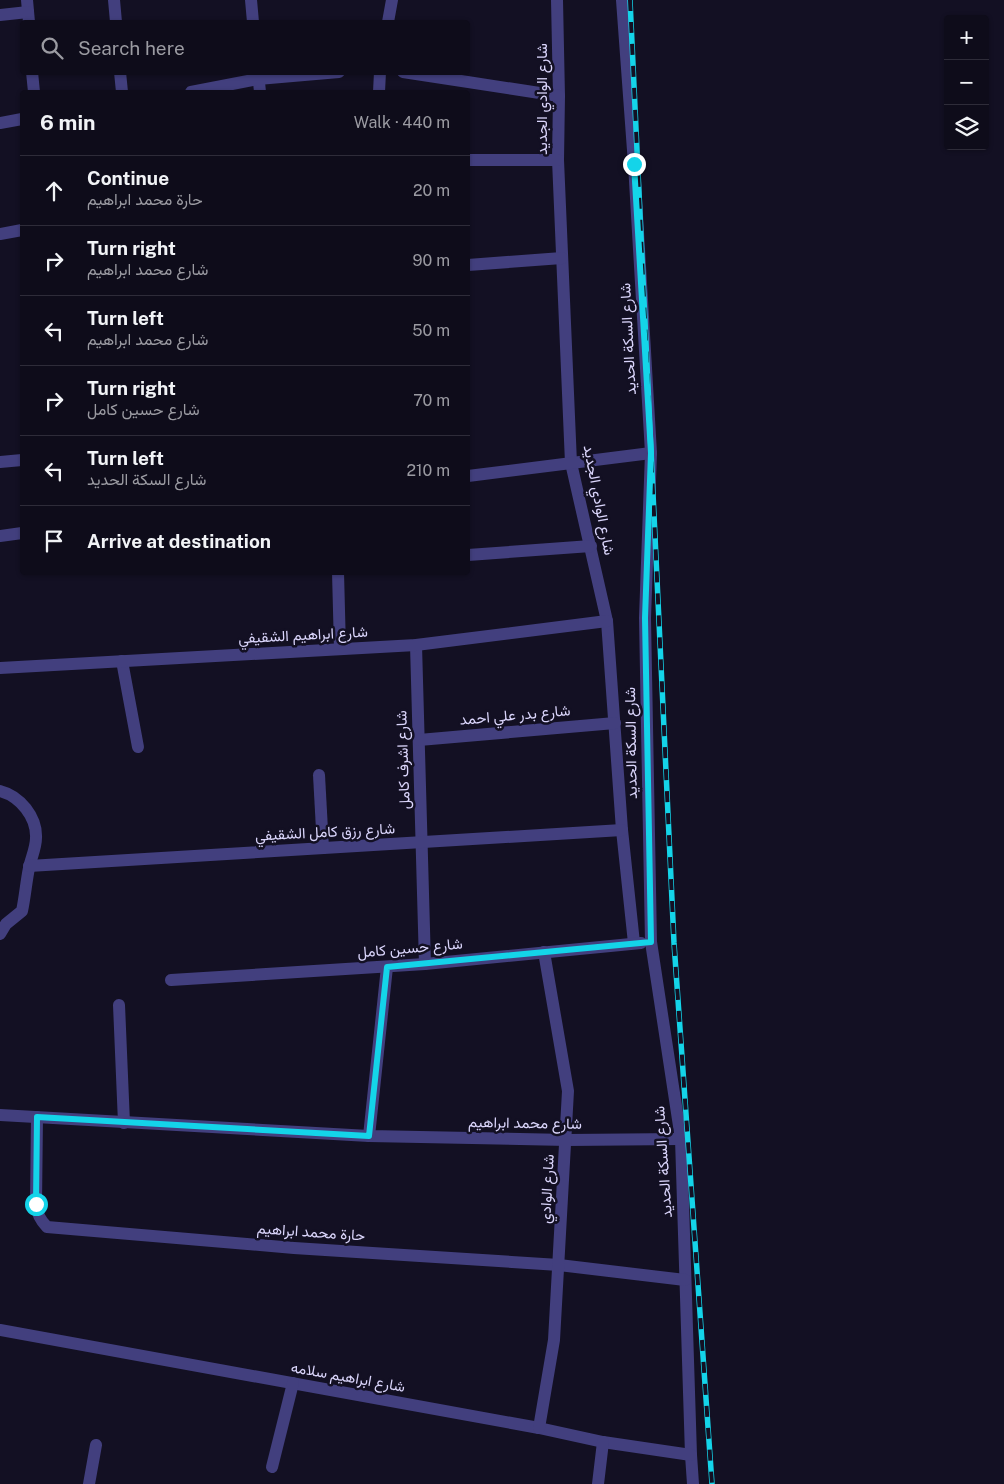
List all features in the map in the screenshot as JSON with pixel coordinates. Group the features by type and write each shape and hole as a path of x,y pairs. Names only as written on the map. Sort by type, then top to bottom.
{"street":[{"path":"114,0 116,20"},
{"path":"251,0 253,20"},
{"path":"388,20 392,0"},
{"name":"شارع الوادي الجديد","path":"557,0 560,96 558,160 572,463 607,621 622,830 634,943"},
{"name":"شارع السكة الحديد","path":"622,0 651,453 645,618 651,942 681,1139 693,1484"},
{"path":"0,15 28,11"},
{"path":"32,75 34,90"},
{"path":"120,75 122,90"},
{"path":"199,90 258,76 278,75"},
{"path":"379,90 380,75"},
{"path":"423,75 560,96"},
{"path":"258,76 260,90"},
{"path":"0,123 20,119"},
{"path":"470,160 558,160"},
{"path":"0,234 20,230"},
{"path":"470,265 562,258"},
{"path":"470,476 651,453"},
{"path":"0,462 20,460"},
{"path":"0,536 20,533"},
{"path":"470,555 591,546"},
{"path":"338,575 340,649"},
{"name":"شارع ابراهيم الشقيفي","path":"0,668 416,645 607,621"},
{"name":"شارع اشرف كامل","path":"416,645 425,964"},
{"path":"122,661 138,746"},
{"name":"شارع بدر علي احمد","path":"419,740 615,723"},
{"path":"319,775 323,848"},
{"path":"0,791 16,800 27,810 35,824 36,838 29,866 22,911 6,924 0,934"},
{"name":"شارع رزق كامل الشقيفي","path":"29,866 622,830"},
{"name":"شارع حسين كامل","path":"171,980 425,964 651,942"},
{"name":"شارع الوادي","path":"539,1428 554,1340 568,1092 544,952"},
{"path":"369,1136 387,967"},
{"path":"119,1005 124,1123"},
{"name":"شارع محمد ابراهيم","path":"0,1115 369,1136 566,1140 681,1139"},
{"name":"حارة محمد ابراهيم","path":"37,1117 36,1204 37,1213 47,1227 294,1248 559,1264 685,1280"},
{"name":"شارع ابراهيم سلامه","path":"0,1330 539,1428 603,1442 691,1455"},
{"path":"272,1467 293,1383"},
{"path":"598,1484 603,1442"},
{"path":"89,1484 96,1445"}],"railway":[{"path":"630,0 674,943 712,1484"}],"route":[{"path":"36,1204 37,1117 369,1136 387,967 651,942 645,618 651,453 634,164"}]}
